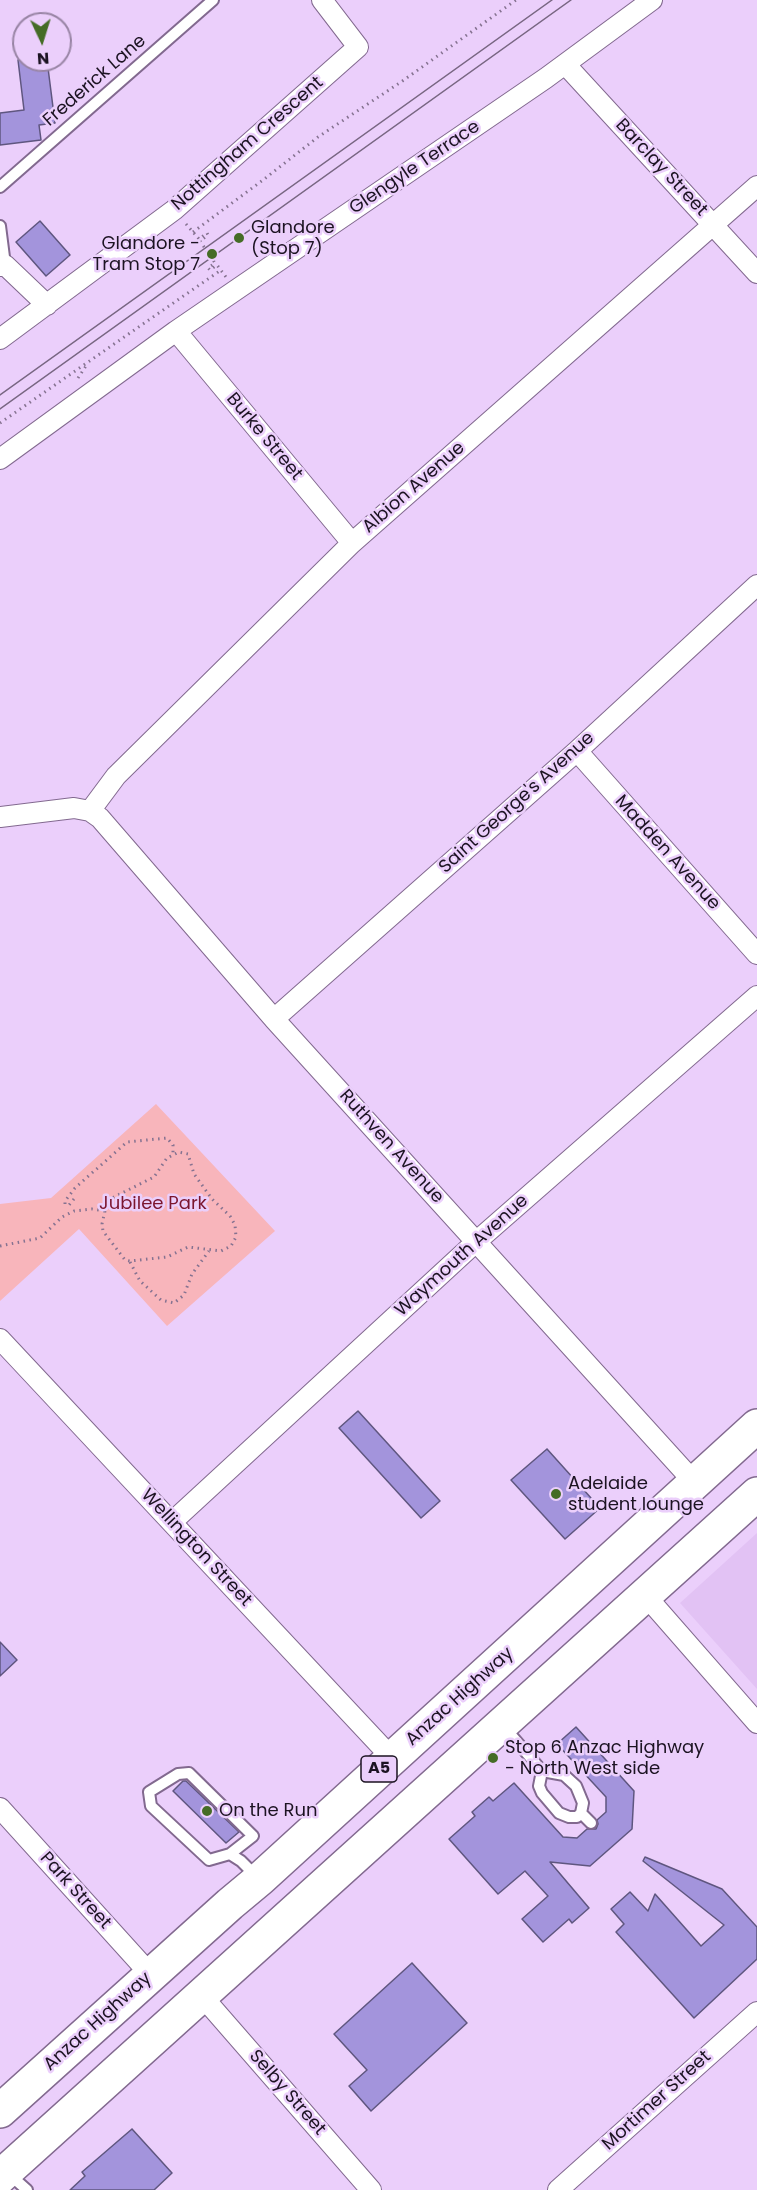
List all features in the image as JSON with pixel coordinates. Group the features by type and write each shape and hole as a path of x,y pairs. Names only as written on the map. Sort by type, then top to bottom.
{"highway":[{"name":"Anzac Highway","path":"0,2111 230,1904 260,1880 757,1426"},
{"name":"A5","path":"11,2179 287,1916 757,1494"},
{"path":"522,1641 555,1674"},
{"path":"292,1850 292,1865 295,1871 303,1876 310,1879 321,1879 334,1874"},
{"path":"230,1904 253,1903 278,1894 287,1900 287,1916"}],"street":[{"name":"Nottingham Crescent","path":"0,339 174,210 358,47 322,0"},
{"name":"Glengyle Terrace","path":"0,459 176,331 565,64 652,0"},
{"name":"Barclay Street","path":"565,64 757,273"},
{"name":"Albion Avenue","path":"90,811 116,776 352,543 757,186"},
{"path":"3,265 47,305"},
{"name":"Burke Street","path":"176,331 352,543"},
{"name":"Saint George's Avenue","path":"274,1019 577,751 757,585"},
{"name":"Madden Avenue","path":"577,751 757,954"},
{"path":"0,817 74,808 90,811"},
{"name":"Ruthven Avenue","path":"90,811 100,818 274,1019 694,1482"},
{"name":"Waymouth Avenue","path":"172,1522 477,1241 757,996"},
{"name":"Wellington Street","path":"0,1339 392,1758"},
{"path":"645,1595 757,1723"},
{"name":"Park Street","path":"0,1808 151,1975"},
{"name":"Selby Street","path":"202,1996 371,2190"},
{"name":"Mortimer Street","path":"558,2190 757,2012"}],"lane":[{"name":"Frederick Lane","path":"0,187 213,0"},
{"path":"0,226 3,265"},
{"path":"501,1723 543,1771 564,1775 576,1786 584,1803 577,1817 559,1813 542,1793 539,1786 543,1771"},
{"path":"230,1854 253,1836 189,1773 178,1774 149,1792 152,1806 209,1860 230,1854 241,1861 260,1880"},
{"path":"581,1813 591,1823"}],"path":[{"path":"0,423 221,270 217,265 210,270 208,268 215,263 200,241 208,235 207,233 199,238 193,232 318,137 401,82 516,0"},
{"path":"74,1199 69,1205 65,1204 75,1188 127,1142 167,1138 173,1145 173,1154"},
{"path":"184,1152 188,1154 194,1174 212,1199 230,1216 235,1226 236,1237 231,1246 221,1251 188,1247 167,1257 125,1260 103,1231 102,1224 107,1204 112,1198 154,1177 167,1158 173,1154 184,1152"},
{"path":"0,1246 40,1238 62,1217 74,1211 105,1210"},
{"path":"130,1261 140,1281 161,1300 174,1303 184,1295 192,1274 209,1251"}],"shaded area":[{"path":"757,1533 757,1689 680,1603"}],"green space":[{"name":"Jubilee Park","path":"156,1104 275,1231 167,1326 79,1229 0,1301 0,1204 51,1198"}],"building":[{"path":"19,72 49,72 55,123 39,125 41,140 0,145 0,113 24,110"},
{"path":"40,221 70,255 46,276 16,242"},
{"path":"358,1411 440,1501 421,1518 339,1428"},
{"name":"Adelaide student lounge","path":"547,1449 600,1508 565,1539 511,1480"},
{"path":"0,1642 17,1660 0,1676"},
{"path":"576,1727 634,1791 632,1829 590,1866 550,1862 589,1908 572,1923 569,1919 543,1942 522,1919 548,1896 525,1871 498,1894 449,1839 475,1816 472,1812 489,1797 493,1801 514,1783 563,1837 577,1838 587,1829 596,1829 597,1820 606,1812 606,1797 557,1744"},
{"name":"On the Run","path":"183,1781 186,1781 239,1832 226,1843 173,1791"},
{"path":"645,1857 722,1889 757,1927 757,1959 694,2018 616,1932 624,1924 611,1909 630,1892 648,1911 655,1894 701,1946 724,1925 643,1861"},
{"path":"412,1963 467,2023 371,2111 349,2086 367,2070 334,2034"},
{"path":"132,2129 172,2173 154,2190 70,2190 85,2176 82,2172"}],"tram line":[{"path":"0,395 552,0"},
{"path":"0,409 571,0"}],"place":[{"name":"Glandore (Stop 7)","path":"239,238"},
{"name":"Glandore - Tram Stop 7","path":"212,254"},
{"name":"Adelaide student lounge","path":"556,1494"},
{"name":"Stop 6 Anzac Highway - North West side","path":"493,1758"},
{"name":"On the Run","path":"207,1811"}]}
